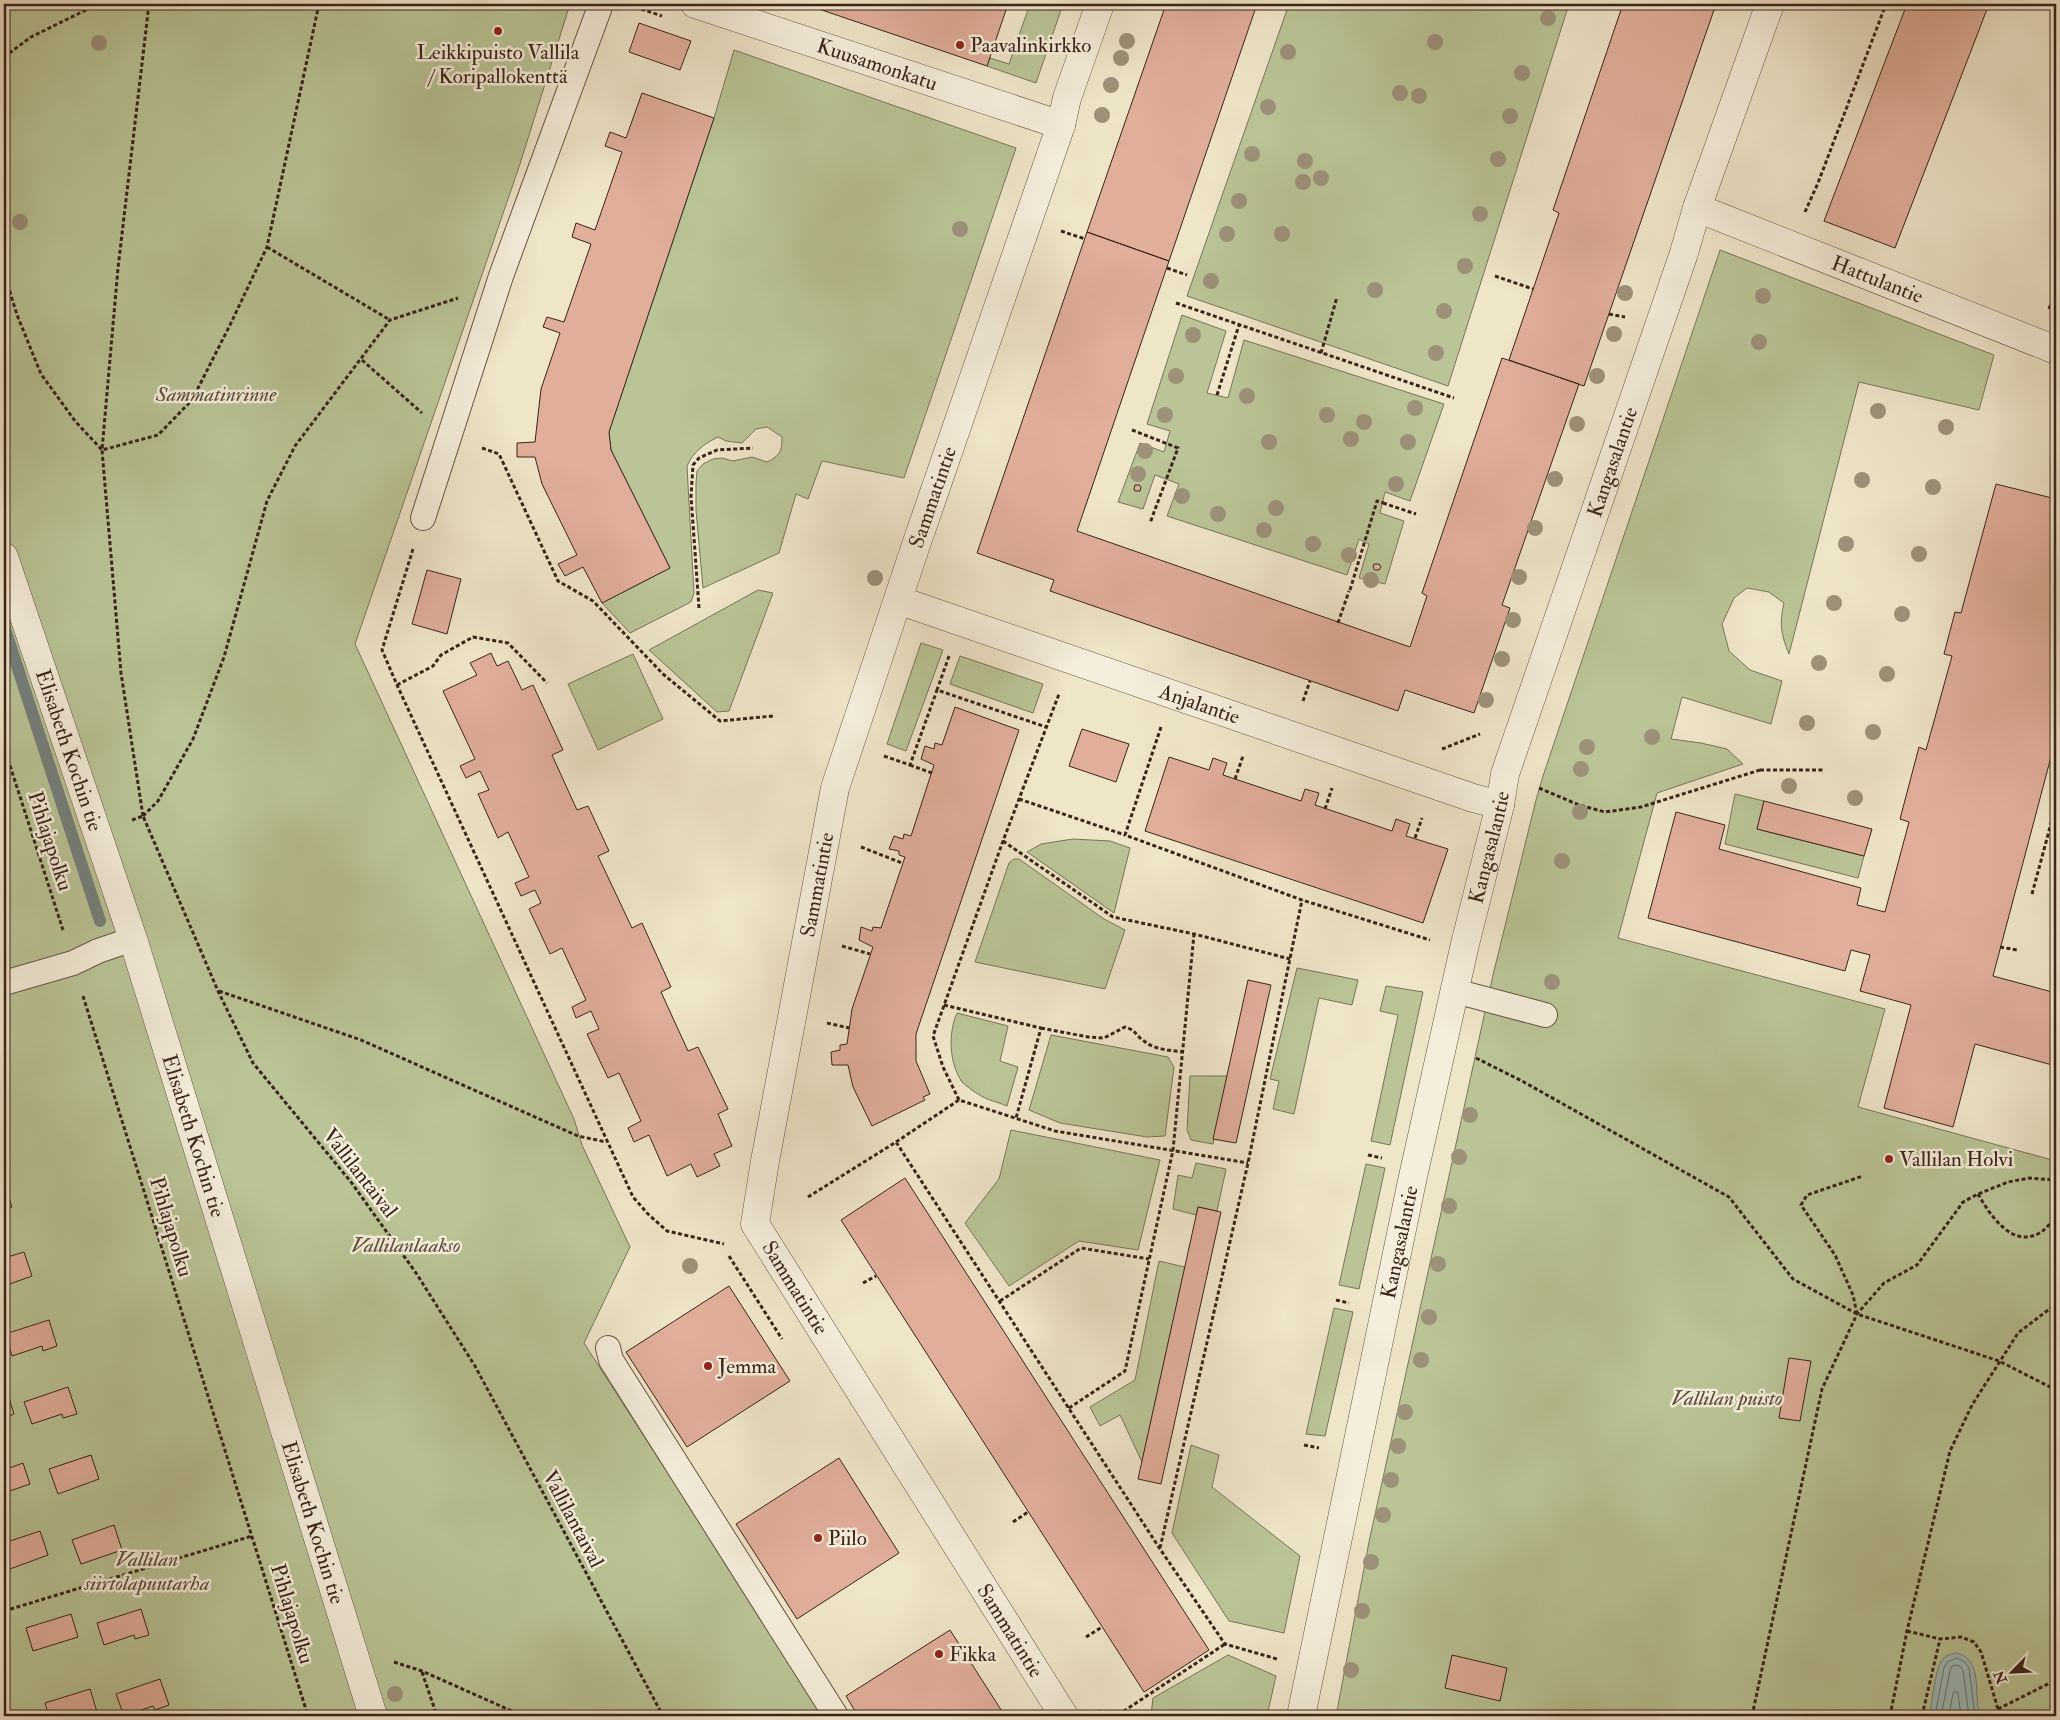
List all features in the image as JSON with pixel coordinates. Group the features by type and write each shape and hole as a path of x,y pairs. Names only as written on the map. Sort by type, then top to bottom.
{"street":[{"name":"Kuusamonkatu","path":"695,4 1061,124"},
{"name":"Sammatintie","path":"1064,1716 755,1224 835,788 1100,4"},
{"name":"Kangasalantie","path":"1301,1716 1412,1181 1500,805 1505,774 1684,252 1697,208 1770,4"},
{"name":"Hattulantie","path":"1697,208 2056,350"},
{"name":"Elisabeth Kochin tie","path":"4,557 134,939 372,1716"},
{"name":"Anjalantie","path":"898,600 1473,798 1500,805"}],"lane":[{"path":"422,518 450,438 501,276 601,4"},
{"path":"4,984 73,963 98,951 134,939"},
{"path":"1455,991 1545,1015"},
{"path":"608,1348 611,1360 836,1716"}],"path":[{"path":"4,57 30,37 98,4"},
{"name":"Vallilantaival","path":"148,4 118,268 102,450 121,673 143,816 218,991 253,1063 351,1182 416,1273 475,1366 663,1716"},
{"path":"4,272 17,314 41,374 75,421 102,450 158,435 192,400 267,247 319,4"},
{"path":"1809,204 1886,4"},
{"path":"1058,230 1085,239"},
{"path":"267,247 390,320"},
{"path":"1167,268 1186,275"},
{"path":"98,832 143,816 158,801 193,739 224,657 267,502 295,446 362,360 390,320 453,300 501,276"},
{"path":"1495,276 1533,289"},
{"path":"2052,302 2056,291"},
{"path":"1321,353 1338,297"},
{"path":"1176,303 1454,398"},
{"path":"1609,314 1633,318"},
{"path":"1217,396 1239,325"},
{"path":"362,360 450,438 499,454 558,581 593,601 663,674 720,721 773,716"},
{"path":"1132,430 1178,448 1150,523"},
{"path":"699,608 691,496 693,465 699,458 717,450 753,448"},
{"path":"1338,623 1377,501 1416,514"},
{"path":"422,518 382,650 633,1197 667,1231 729,1246 767,1245"},
{"path":"397,685 434,666 441,655 474,637 508,644 531,664 547,683"},
{"path":"910,765 950,655"},
{"path":"1061,687 933,1036 943,1067 959,1100 1055,1131 1248,1163"},
{"path":"937,690 1046,727"},
{"path":"1125,835 1162,722"},
{"path":"1437,750 1482,733"},
{"name":"Pihlajapolku","path":"4,747 308,1716"},
{"path":"1235,779 1246,749"},
{"path":"878,754 932,773"},
{"path":"1531,784 1579,805 1605,812 1641,807 1760,770 1824,770"},
{"path":"1325,809 1333,787"},
{"path":"1019,799 1125,835 1302,900 1433,941"},
{"path":"2032,894 2056,805"},
{"path":"1415,838 1423,816"},
{"path":"1003,841 1113,917 1194,934 1290,959"},
{"path":"854,844 902,863"},
{"path":"1160,1549 1248,1163 1302,900"},
{"path":"1069,1408 1125,1370 1173,1150 1194,934"},
{"path":"834,943 870,954"},
{"path":"2000,947 2017,950"},
{"path":"218,991 361,1040 578,1136 607,1142"},
{"path":"944,1006 1088,1037 1104,1038 1125,1027 1133,1029 1143,1041 1152,1046 1183,1052"},
{"path":"819,1022 849,1028"},
{"path":"1016,1118 1041,1028"},
{"path":"1468,1054 1522,1081 1729,1197 1793,1279 1857,1314 1999,1360 2056,1390"},
{"path":"808,1197 959,1100"},
{"path":"896,1142 1160,1549 1226,1644 1286,1661"},
{"path":"1857,1314 1853,1295 1835,1254 1801,1205 1807,1195 1863,1176"},
{"path":"1752,1716 1822,1389 1857,1314 1884,1283 1918,1265 1963,1202 2008,1182 2029,1178 2056,1180"},
{"path":"1978,1194 2005,1229 2019,1237 2031,1238 2040,1234 2050,1225 2056,1212"},
{"path":"1000,1301 1081,1248 1149,1259"},
{"path":"863,1283 876,1276"},
{"path":"1890,1716 1907,1631 1950,1451 1972,1405 2018,1333 2056,1304"},
{"path":"1013,1522 1028,1512"},
{"path":"4,1610 252,1536"},
{"path":"1086,1636 1102,1627"},
{"path":"1907,1631 1940,1639 1961,1637 1974,1642 1981,1652 2000,1716"},
{"path":"1940,1639 1922,1716 1949,1716"},
{"path":"1124,1716 1118,1715 1226,1644"},
{"path":"351,1648 422,1671 523,1716"},
{"path":"422,1671 437,1716"},
{"path":"1998,1709 2056,1680"}],"green space":[{"path":"4,4 570,4 520,164 355,644 574,1119 582,1145 630,1247 584,1343 824,1716 4,1716"},
{"path":"1030,4 1053,4 1062,7 1036,83 987,66 990,58 1009,64"},
{"path":"1289,4 1569,4 1448,386 1187,296"},
{"path":"734,50 1016,148 904,478 822,461 808,499 796,494 779,553 703,588 696,510 697,471 703,464 713,459 722,458 733,461 752,457 767,462 775,458 779,452 782,437 767,427 756,429 742,443 726,441 718,437 696,453 687,466 694,593 691,602 630,633 602,603 670,568 611,450 609,432 714,118"},
{"name":"Vallilan puisto","path":"1720,250 1994,355 1979,410 1859,382 1789,654 1782,629 1784,603 1769,592 1747,588 1734,598 1722,624 1729,651 1750,670 1782,681 1771,724 1682,697 1671,739 1727,749 1743,764 1657,793 1618,938 1885,1009 1858,1107 2056,1161 2056,1716 1336,1716 1369,1542 1493,975 1536,800"},
{"path":"1182,315 1226,331 1207,393 1228,398 1244,340 1444,404 1410,501 1385,492 1380,513 1404,521 1385,584 1359,578 1369,544 1359,539 1347,575 1167,516 1179,484 1155,475 1143,509 1118,502 1140,443 1164,452 1170,431 1147,424"},
{"path":"758,590 773,593 729,711 717,712 649,650"},
{"path":"921,643 943,650 906,751 887,744"},
{"path":"633,654 663,719 598,750 568,684"},
{"path":"960,656 1043,684 1033,713 950,684"},
{"path":"1735,794 1764,801 1757,829 1864,856 1858,878 1725,844"},
{"path":"1073,839 1110,841 1130,848 1114,913 1027,852 1041,844"},
{"path":"1014,859 1019,859 1104,919 1125,930 1105,989 975,962 1009,863"},
{"path":"1297,968 1358,980 1352,1005 1319,998 1294,1114 1273,1109 1279,1081 1270,1079"},
{"path":"1386,986 1423,992 1390,1145 1371,1141 1398,1015 1380,1011"},
{"path":"957,1013 1008,1026 1000,1061 1018,1067 1007,1106 985,1098 962,1082 954,1066 951,1048 952,1030"},
{"path":"1051,1035 1168,1057 1174,1067 1165,1136 1147,1137 1060,1123 1029,1110"},
{"path":"1190,1076 1227,1076 1213,1144 1191,1140 1187,1130"},
{"path":"1011,1130 1160,1160 1138,1250 1079,1241 1009,1286 965,1223 999,1179"},
{"path":"1196,1163 1226,1169 1217,1211 1199,1207 1196,1215 1173,1209 1178,1175 1192,1178"},
{"path":"1366,1164 1385,1168 1359,1289 1339,1285"},
{"path":"1159,1261 1185,1267 1142,1462 1120,1415 1100,1426 1090,1407 1135,1380"},
{"path":"1334,1308 1353,1312 1325,1436 1306,1434"},
{"path":"1191,1445 1219,1455 1212,1487 1300,1556 1284,1633 1229,1621 1172,1533"},
{"path":"1228,1655 1276,1676 1267,1716 1151,1716 1153,1698"}],"water":[{"path":"1957,1653 1971,1663 1974,1671 1980,1716 1929,1716 1939,1665 1945,1657"}],"building":[{"name":"Paavalinkirkko","path":"804,4 1008,4 987,66"},
{"path":"1166,4 1257,4 1169,261 1087,232"},
{"path":"1623,4 1716,4 1584,386 1509,360 1559,213 1553,210"},
{"path":"1907,4 1989,4 1895,248 1824,221"},
{"path":"639,23 691,41 680,70 629,52"},
{"path":"642,93 714,118 609,432 611,450 670,568 602,603 583,567 565,576 558,564 577,555 542,484 535,457 517,457 517,443 535,442 541,389 560,333 543,327 547,317 564,322 591,244 572,237 576,223 595,230 622,152 605,146 610,132 626,138"},
{"path":"1087,232 1169,261 1077,531 1410,647 1427,596 1422,593 1502,358 1579,384 1502,605 1510,608 1474,713 1405,690 1398,711 1050,591 1054,580 977,553"},
{"path":"1996,484 2056,499 2056,738 1993,976 2056,993 2056,1066 1975,1044 1953,1127 1884,1108 1911,1005 1860,991 1870,955 1851,950 1845,971 1648,918 1676,812 1725,825 1719,849 1861,888 1857,905 1885,912 1909,822 1900,819 1919,747 1926,750 1952,656 1944,654 1955,612 1961,613"},
{"path":"1135,485 1141,487 1140,491 1135,491"},
{"path":"1374,564 1379,564 1381,567 1379,570 1373,568"},
{"path":"427,570 461,579 447,634 412,624"},
{"path":"491,653 497,666 508,661 522,690 533,685 563,750 552,755 577,810 588,806 609,851 598,856 632,928 642,923 671,987 661,992 688,1051 698,1047 728,1109 718,1114 732,1146 714,1154 720,1166 697,1177 691,1164 667,1176 649,1135 634,1142 628,1128 641,1121 619,1073 608,1078 587,1034 599,1029 591,1011 576,1018 572,1007 586,1000 562,948 550,954 529,909 541,903 535,890 521,896 515,883 529,877 508,832 498,838 478,794 489,790 480,771 466,778 460,766 475,759 443,691 477,675 470,663"},
{"path":"955,707 1019,730 916,1034 916,1061 930,1094 923,1097 925,1100 872,1126 853,1087 848,1065 832,1065 831,1052 840,1050 840,1045 847,1044 852,1009 873,947 859,940 861,927 872,931 873,927 881,928 905,857 899,855 899,851 889,849 894,836 903,839 904,834 911,836 934,765 921,759 925,746 934,749 935,743 942,745"},
{"path":"1082,729 1129,744 1116,782 1069,766"},
{"path":"1169,757 1209,770 1213,758 1227,763 1223,775 1301,801 1305,789 1319,793 1315,805 1392,831 1396,819 1410,824 1406,836 1448,849 1423,923 1145,831"},
{"path":"1764,801 1872,829 1864,856 1757,829"},
{"path":"1248,980 1271,985 1236,1143 1213,1139"},
{"path":"905,1178 1209,1650 1144,1692 841,1220"},
{"path":"4,1183 12,1207 4,1210"},
{"path":"1198,1207 1221,1212 1161,1484 1138,1479"},
{"path":"24,1252 32,1276 4,1286 4,1258"},
{"name":"Jemma","path":"729,1286 790,1381 687,1447 626,1352"},
{"path":"49,1320 57,1346 43,1351 42,1346 12,1356 5,1334"},
{"path":"1789,1358 1811,1361 1800,1421 1779,1418"},
{"path":"68,1387 77,1414 63,1418 62,1414 32,1424 24,1402"},
{"path":"6,1389 14,1414 4,1418 4,1390"},
{"path":"91,1455 99,1479 58,1494 49,1469"},
{"name":"Piilo","path":"839,1458 899,1553 797,1619 736,1524"},
{"path":"23,1463 30,1484 4,1493 4,1470"},
{"path":"114,1525 122,1550 81,1564 72,1540"},
{"path":"40,1531 48,1555 7,1570 4,1562 4,1543"},
{"path":"141,1609 149,1635 135,1639 134,1635 104,1645 97,1623"},
{"path":"71,1614 78,1637 33,1651 26,1628"},
{"name":"Fikka","path":"950,1630 1005,1716 858,1716 846,1696"},
{"path":"1452,1655 1507,1668 1500,1701 1445,1688"},
{"path":"160,1679 169,1705 155,1710 153,1706 124,1716 116,1694"},
{"path":"90,1689 97,1712 82,1716 49,1716 45,1703"}],"waterway":[{"path":"4,626 100,921"}],"place":[{"name":"Leikkipuisto Vallila / Koripallokenttä","path":"498,31"},
{"name":"Paavalinkirkko","path":"960,45"},
{"name":"Vallilan Holvi","path":"1889,1159"},
{"name":"Jemma","path":"708,1366"},
{"name":"Piilo","path":"818,1538"},
{"name":"Fikka","path":"939,1654"}],"park label":[{"name":"Sammatinrinne","path":"216,394"},
{"name":"Vallilanlaakso","path":"406,1245"},
{"name":"Vallilan siirtolapuutarha","path":"147,1571"}]}
